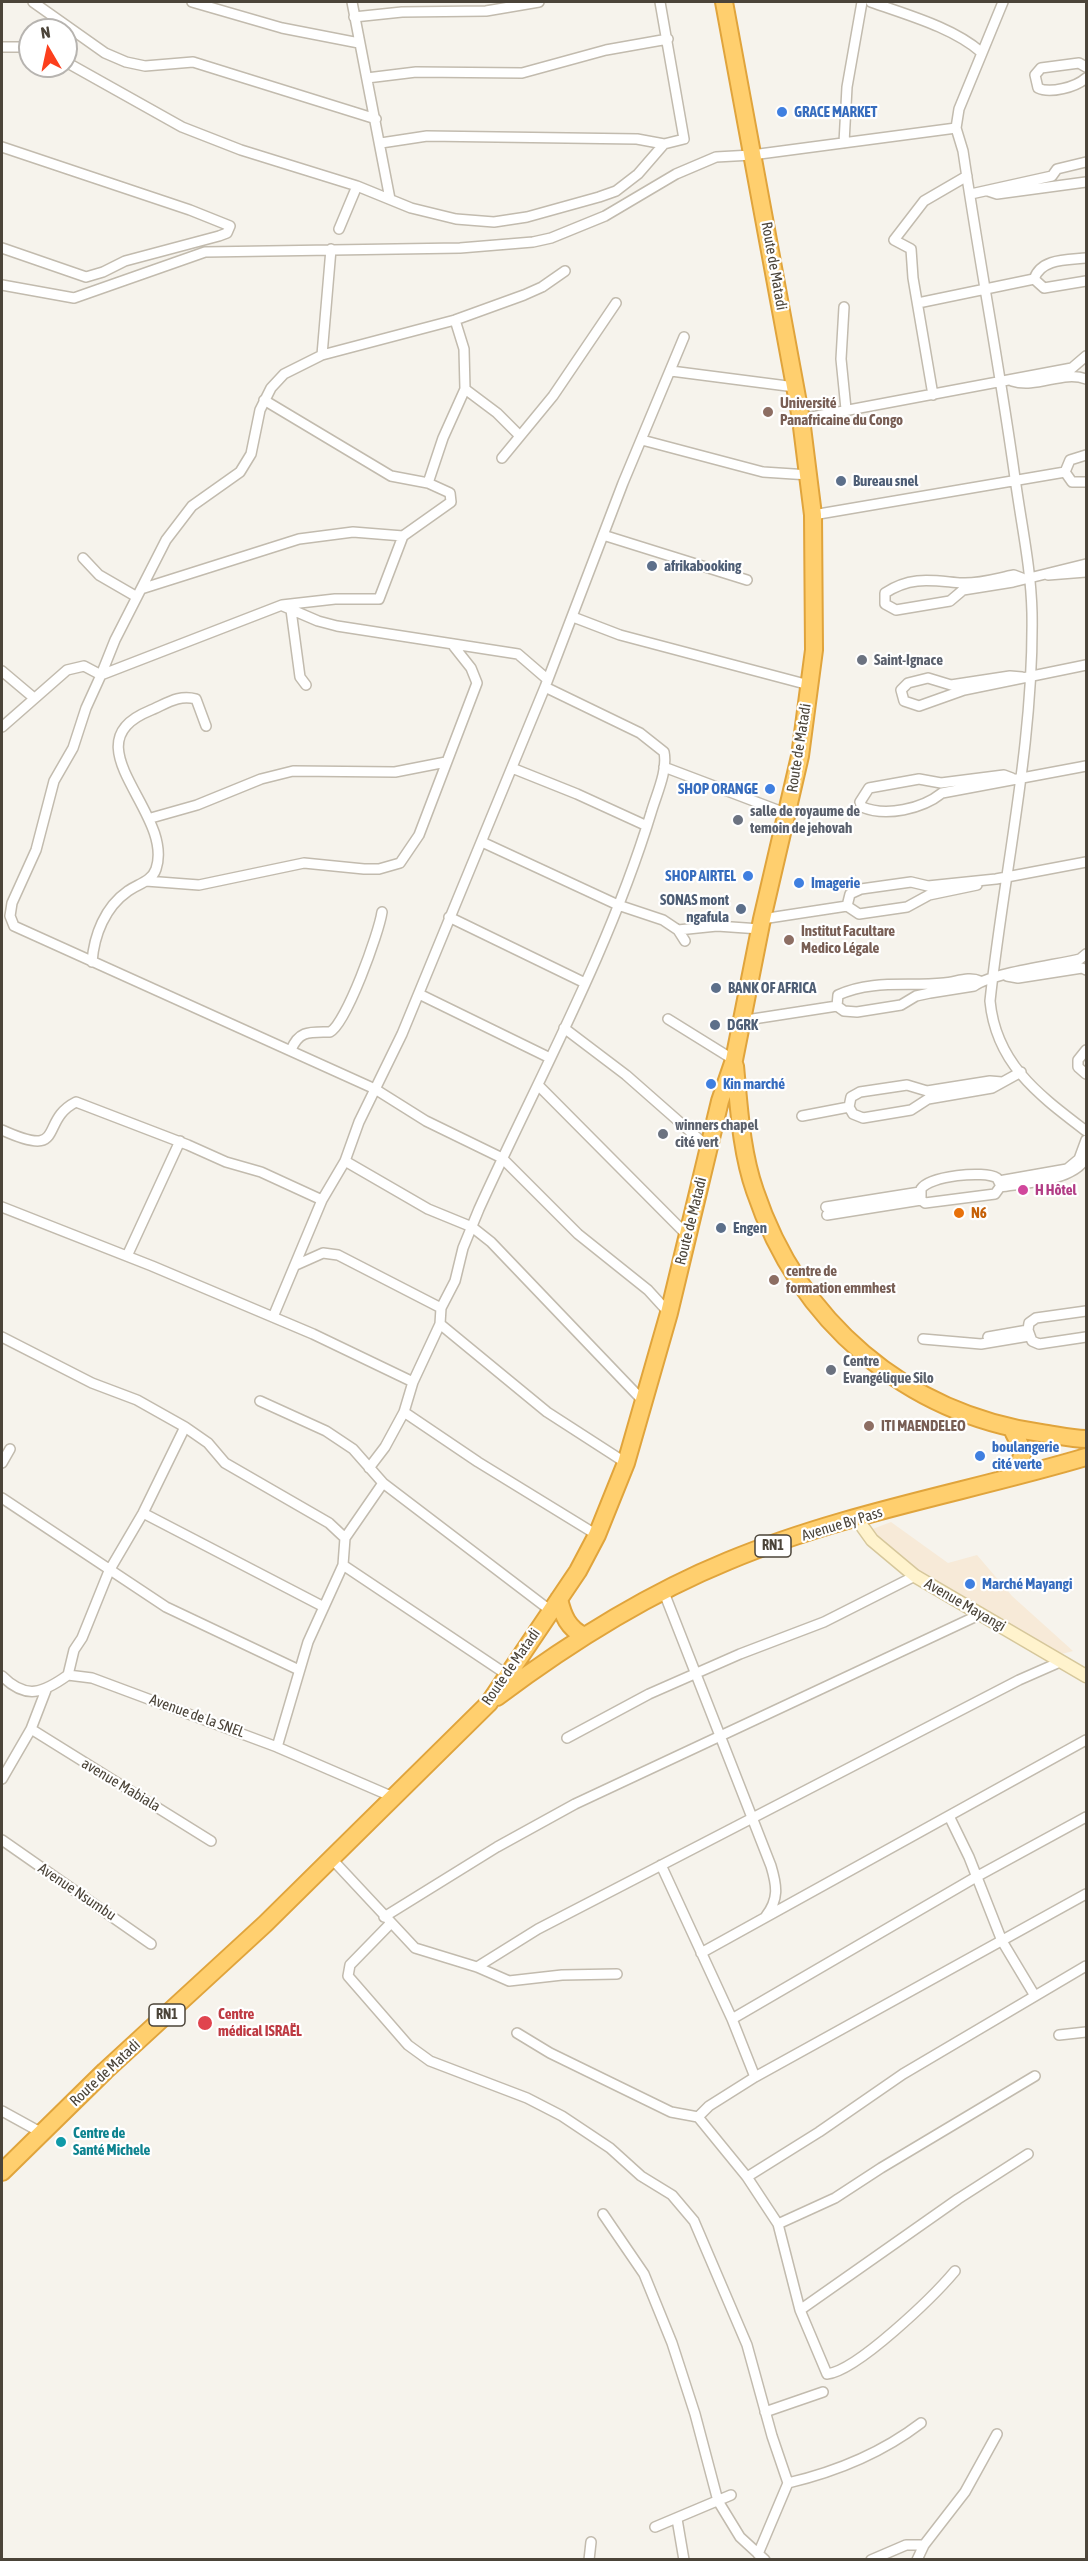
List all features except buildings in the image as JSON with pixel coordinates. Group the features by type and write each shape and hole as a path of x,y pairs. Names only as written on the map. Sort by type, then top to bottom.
{"highway":[{"name":"Route de Matadi","path":"2,2172 265,1924 330,1857 489,1702 555,1605 597,1535 626,1463 645,1403 669,1312 720,1101 734,1060 761,924 788,814 800,756 809,685 815,600 813,515 801,419 724,2"},
{"path":"734,1060 746,1158 754,1191 779,1247 825,1318 849,1343 885,1372 968,1416 1012,1429 1086,1439"},
{"path":"1012,1429 1023,1452 1017,1475"},
{"name":"Avenue By Pass","path":"489,1702 584,1636 663,1590 730,1560 857,1519 1086,1457"},
{"path":"555,1605 574,1631 584,1636"}],"street":[{"path":"33,2 105,53 126,62 145,66 193,62 376,119"},
{"path":"192,2 282,28 359,43"},
{"path":"352,2 390,199"},
{"path":"354,17 402,12 486,11 539,2"},
{"path":"381,143 427,136 637,139 664,144 684,139 660,2"},
{"path":"844,143 847,87 862,2"},
{"path":"871,2 930,24 971,44 981,52"},
{"path":"1003,2 959,109 956,128 971,194 1001,384 1016,481 1026,577 1026,676 1008,877 990,1001 994,1031 1007,1058 1050,1103 1086,1131"},
{"path":"367,78 416,72 522,73 606,50 668,39"},
{"path":"2,46 18,47"},
{"path":"1086,67 1079,63 1041,68 1035,75 1035,81 1038,88 1044,91 1081,83 1086,78"},
{"path":"78,69 182,127 242,150 357,186 411,208 456,219 494,222 527,217 616,191 638,174 664,144"},
{"path":"2,285 74,298 205,252 460,248 533,242 551,238 605,216 676,174 716,157 752,155 956,128"},
{"path":"2,147 190,210 230,226 229,231 219,236 125,261 87,277 2,248"},
{"path":"1047,182 1061,167 1086,162"},
{"path":"933,395 912,249 894,240 924,201 967,176"},
{"path":"971,194 988,191 997,186 1086,182"},
{"path":"339,229 357,186"},
{"path":"322,355 331,249"},
{"path":"1034,279 1037,271 1044,266 1086,258"},
{"path":"565,271 542,287 455,320 322,355 284,375 271,388 257,420 251,454 240,472 192,506 180,519 115,640 86,708 73,748 54,781 36,850 12,903 10,916 14,926 22,932 375,1089 426,1121 502,1158 578,1234 648,1290 669,1312"},
{"path":"918,303 985,291 1034,279"},
{"path":"1034,279 1044,288 1086,281"},
{"path":"502,458 553,396 616,303"},
{"path":"844,307 841,360 846,409"},
{"path":"428,483 443,438 465,389 464,349 455,320"},
{"path":"273,1317 322,1200 345,1161 359,1122 419,994 684,337"},
{"path":"1072,372 1086,356"},
{"path":"672,371 795,387"},
{"path":"801,419 846,409 1072,372 1086,380"},
{"path":"465,389 497,413 520,436"},
{"path":"2,727 73,667 84,666 101,675 287,608 335,599 379,599 403,536 451,502 450,493 428,483 391,476 264,400"},
{"path":"642,441 763,472 809,475"},
{"path":"1065,472 1070,460 1086,455"},
{"path":"813,515 1065,472"},
{"path":"1065,472 1072,482 1086,482"},
{"path":"83,558 99,575 139,593 299,539 353,532 403,536"},
{"path":"603,536 747,580"},
{"path":"962,587 950,601 896,610 885,604 885,593 896,586 935,578 962,587 1013,582 1086,564"},
{"path":"1046,574 1052,576 1086,572"},
{"path":"287,608 337,626 518,654 546,683 653,742 664,752 664,767 647,826 618,905 585,983 472,1227 454,1281 441,1308 440,1324 413,1382 404,1412 385,1447 369,1468"},
{"path":"287,608 300,677 306,685"},
{"path":"573,617 620,635 809,685"},
{"path":"146,881 199,885 304,863 364,869 391,867 406,855 418,835 477,682 471,668 452,644"},
{"path":"952,689 928,678 908,683 901,690 901,696 904,701 919,706 952,689 1016,675 1026,676 1086,665"},
{"path":"2,671 34,698"},
{"path":"92,962 97,937 110,909 129,890 146,881 154,873 159,858 151,819 124,773 119,752 122,729 134,718 186,696 196,699 206,726"},
{"path":"151,819 261,779 293,771 395,772 446,762"},
{"path":"942,788 923,805 875,813 862,807 860,802 869,788 919,780 942,788 1002,783 1017,777 1086,766"},
{"path":"664,767 788,814"},
{"path":"512,768 647,826"},
{"path":"482,842 618,905 663,920 678,930 685,941"},
{"path":"928,890 910,882 861,889 850,894 847,906 851,912 858,914 907,908 928,890 1086,862"},
{"path":"678,930 761,924 847,906"},
{"path":"291,1050 299,1035 307,1032 330,1032 340,1023 367,961 382,912"},
{"path":"449,917 585,983"},
{"path":"740,1021 837,1006 844,1011 857,1012 902,1005 916,996 974,986 980,981 992,978 1005,976 1018,978 1084,963"},
{"path":"837,1006 838,995 849,990 891,983 914,985 974,978 980,981"},
{"path":"914,985 916,996"},
{"path":"419,994 550,1058"},
{"path":"668,1019 734,1060"},
{"path":"564,1028 626,1075 709,1148"},
{"path":"1086,1050 1078,1060 1078,1067 1086,1074"},
{"path":"927,1095 911,1110 863,1118 853,1114 849,1107 851,1097 860,1092 907,1085 927,1095 992,1088 1021,1072"},
{"path":"538,1085 687,1235"},
{"path":"2,1130 33,1143 39,1142 50,1135 66,1107 76,1102 226,1162 261,1172 322,1200"},
{"path":"802,1116 849,1107"},
{"path":"1000,1184 1067,1169 1079,1159 1086,1140"},
{"path":"127,1256 180,1142"},
{"path":"921,1196 928,1181 986,1173 1000,1184 1061,1177 1084,1163 1086,1157"},
{"path":"345,1161 428,1209 472,1227 491,1242 645,1403"},
{"path":"921,1196 925,1203 995,1194 1000,1184"},
{"path":"826,1211 921,1196"},
{"path":"2,1207 273,1317 413,1382"},
{"path":"296,1265 323,1253 338,1255 441,1308"},
{"path":"1028,1333 1029,1323 1036,1318 1086,1311"},
{"path":"440,1324 547,1412 626,1463"},
{"path":"1028,1333 1039,1344 1086,1337"},
{"path":"986,1337 1028,1333"},
{"path":"923,1339 981,1344 1028,1333"},
{"path":"2,1337 92,1383 138,1400 185,1426 208,1443 225,1463 329,1523 345,1538"},
{"path":"260,1401 326,1431 353,1449 383,1483 555,1605"},
{"path":"404,1412 478,1462 597,1535"},
{"path":"2,1779 31,1729 46,1690 68,1675 74,1650 109,1571 143,1513 185,1426"},
{"path":"2,1463 10,1449"},
{"path":"277,1747 308,1642 343,1565 345,1538 383,1483"},
{"path":"2,1498 166,1607 299,1670"},
{"path":"143,1513 324,1607"},
{"name":"Avenue Mayangi","path":"857,1519 872,1540 915,1576 1086,1676"},
{"path":"343,1565 506,1674"},
{"path":"567,1738 649,1694 824,1622 915,1576"},
{"path":"663,1590 777,1885 776,1899 764,1918"},
{"path":"603,2214 644,2274 672,2343 695,2414 718,2501 740,2537 761,2557 788,2483 765,2412 747,2345 694,2221 672,2196 641,2176 610,2148 562,2116 527,2098 430,2061 415,2050 381,2017 348,1976 350,1965 387,1920 497,1847 575,1804 981,1614"},
{"path":"477,1967 538,1929 1019,1680 1060,1662"},
{"name":"Avenue de la SNEL","path":"68,1675 92,1678 277,1747 393,1797"},
{"path":"2,1676 15,1689"},
{"path":"2,1689 46,1690"},
{"name":"avenue Mabiala","path":"31,1729 211,1841"},
{"path":"701,1953 1086,1740"},
{"path":"949,1816 1002,1941 1035,1996"},
{"path":"732,2019 976,1877 1086,1817"},
{"name":"Avenue Nsumbu","path":"2,1840 151,1944"},
{"path":"330,1857 415,1948 477,1967 509,1981 520,1982 562,1975 617,1974"},
{"path":"661,1865 732,2019 755,2077"},
{"path":"698,2118 709,2106 755,2077 1086,1894"},
{"path":"747,2177 819,2132 903,2074 1086,1966"},
{"path":"1059,2035 1086,2032"},
{"path":"517,2033 549,2053 671,2112 698,2118 747,2177 778,2224 800,2310 825,2372 829,2374 856,2362 921,2307 955,2271"},
{"path":"778,2224 835,2198 1035,2076"},
{"path":"2,2110 42,2133"},
{"path":"800,2310 958,2199 1028,2154"},
{"path":"765,2412 823,2392"},
{"path":"788,2483 830,2470 887,2446 921,2423"},
{"path":"917,2559 924,2545 965,2492 997,2434"},
{"path":"655,2527 732,2495"},
{"path":"677,2519 684,2559"},
{"path":"590,2559 591,2542"},
{"path":"871,2559 906,2545 924,2545"}],"shaded area":[{"name":"Marché Mayangi","path":"891,1522 948,1563 977,1555 1012,1596 1073,1651 1058,1655 917,1573 870,1530"}],"place":[{"name":"GRACE MARKET","path":"782,112"},
{"name":"Université Panafricaine du Congo","path":"768,412"},
{"name":"Bureau snel","path":"841,481"},
{"name":"afrikabooking","path":"652,566"},
{"name":"Saint-Ignace","path":"862,660"},
{"name":"SHOP ORANGE","path":"770,789"},
{"name":"salle de royaume de temoin de jehovah","path":"738,820"},
{"name":"SHOP AIRTEL","path":"748,876"},
{"name":"Imagerie","path":"799,883"},
{"name":"SONAS mont ngafula","path":"741,909"},
{"name":"Institut Facultare Medico Légale","path":"789,940"},
{"name":"BANK OF AFRICA","path":"716,988"},
{"name":"DGRK","path":"715,1025"},
{"name":"Kin marché","path":"711,1084"},
{"name":"winners chapel cité vert","path":"663,1134"},
{"name":"H Hôtel","path":"1023,1190"},
{"name":"N6","path":"959,1213"},
{"name":"Engen","path":"721,1228"},
{"name":"centre de formation emmhest","path":"774,1280"},
{"name":"Centre Evangélique Silo","path":"831,1370"},
{"name":"ITI MAENDELEO","path":"869,1426"},
{"name":"boulangerie cité verte","path":"980,1456"},
{"name":"Marché Mayangi","path":"970,1584"},
{"name":"Centre médical ISRAËL","path":"205,2023"},
{"name":"Centre de Santé Michele","path":"61,2142"}]}
